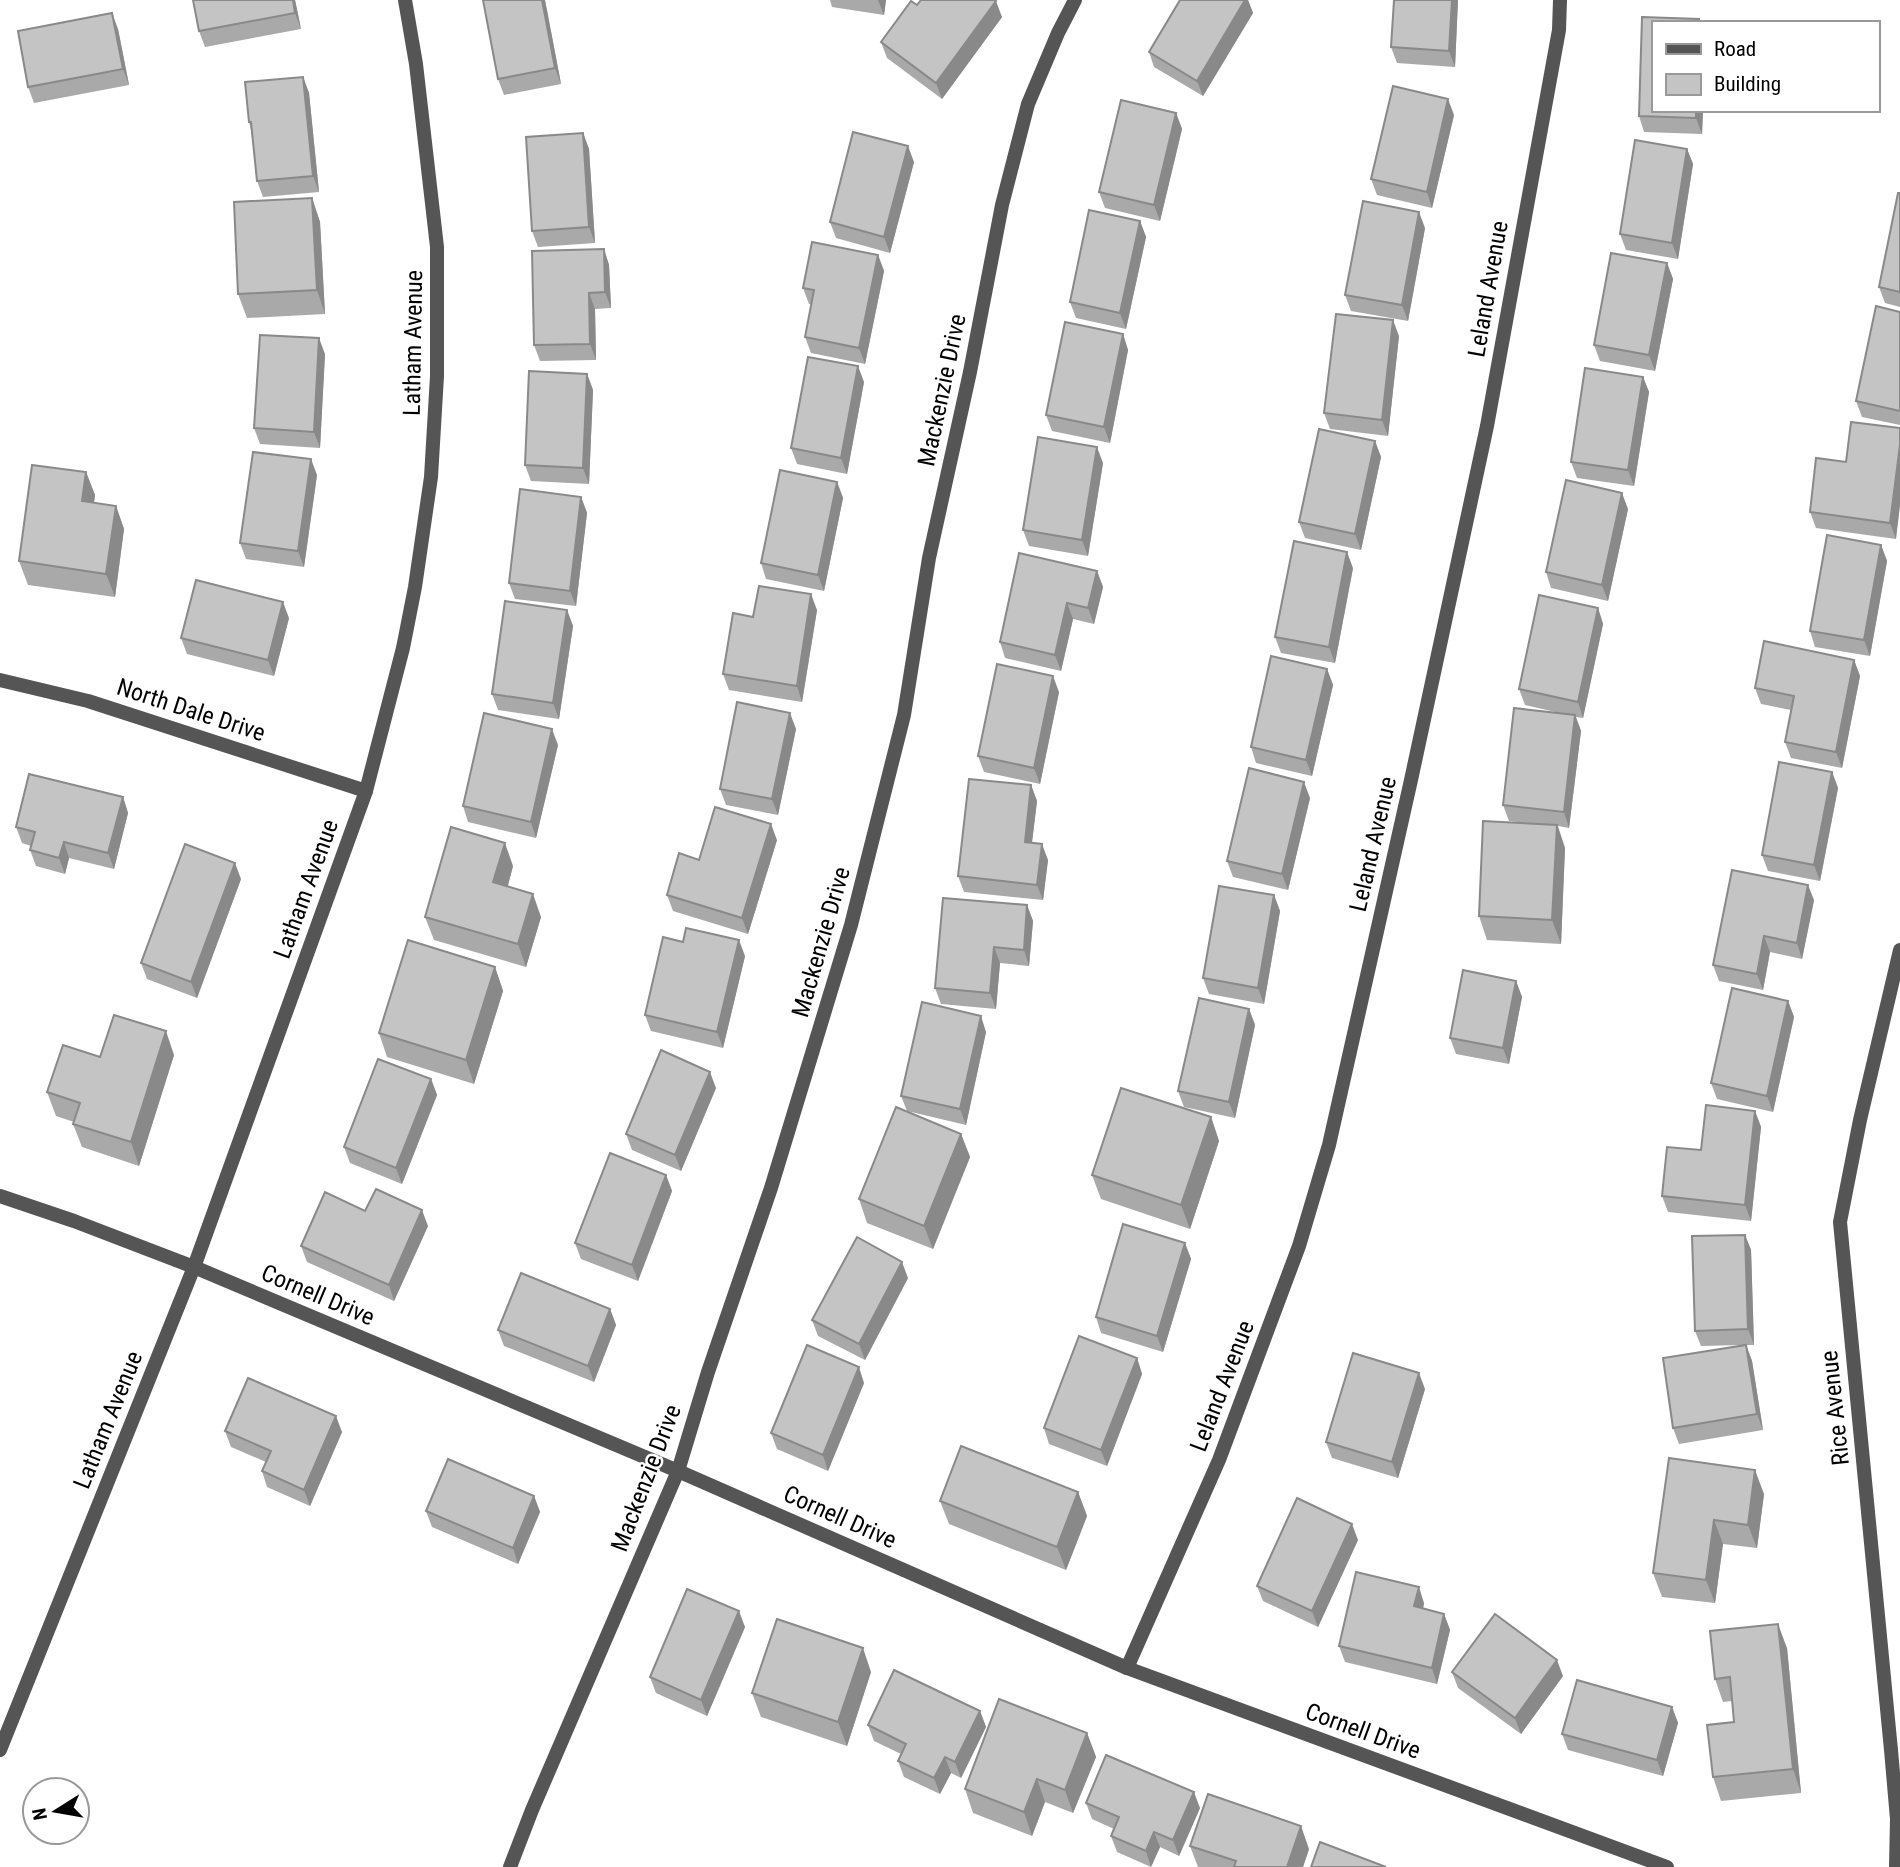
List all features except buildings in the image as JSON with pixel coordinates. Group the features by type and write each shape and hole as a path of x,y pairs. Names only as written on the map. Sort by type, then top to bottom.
{"street":[{"name":"Latham Avenue","path":"0,1749 194,1267 366,790 403,648 415,587 430,478 437,376 438,247 416,64 405,0"},
{"name":"Mackenzie Drive","path":"510,1867 678,1471 708,1372 771,1188 851,925 904,715 929,558 970,372 1002,205 1028,104 1075,0"},
{"name":"Leland Avenue","path":"1128,1668 1219,1460 1299,1245 1329,1144 1487,425 1559,30 1560,0"},
{"name":"North Dale Drive","path":"0,680 88,701 366,790"},
{"name":"Rice Avenue","path":"1896,1867 1897,1819 1840,1222 1860,1120 1900,950"},
{"name":"Cornell Drive","path":"0,1196 194,1267 678,1471 1128,1668 1667,1867"}]}
